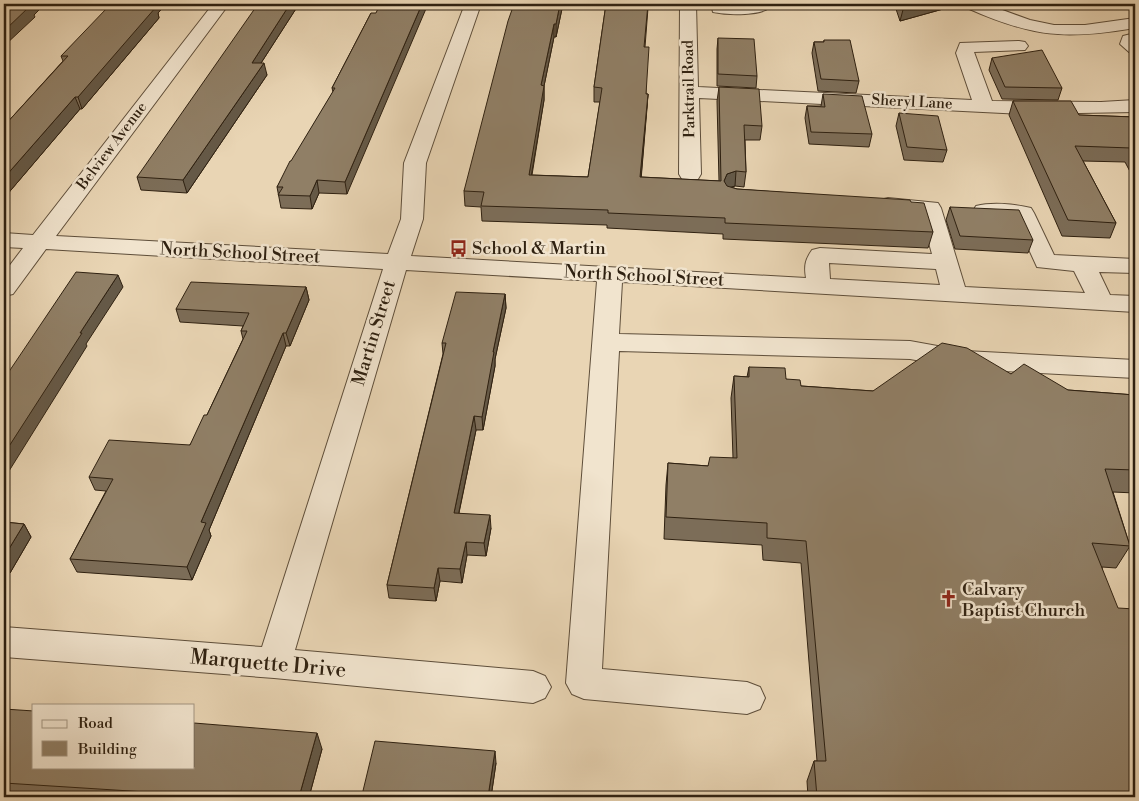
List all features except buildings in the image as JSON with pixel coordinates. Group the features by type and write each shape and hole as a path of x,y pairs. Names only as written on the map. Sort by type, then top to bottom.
{"street":[{"name":"Belview Avenue","path":"4,288 221,4"},
{"name":"Martin Street","path":"274,664 396,261 412,219 415,163 473,4"},
{"name":"Parktrail Road","path":"688,4 690,174"},
{"path":"719,4 719,8 748,9 765,4"},
{"path":"973,4 1028,24 1053,30 1081,31 1135,23"},
{"path":"1135,38 1129,40 1129,44 1135,48"},
{"path":"984,106 965,53 966,47 1019,46"},
{"name":"Sheryl Lane","path":"688,92 1066,109 1135,106"},
{"path":"871,204 1023,213 1045,262 1135,266"},
{"path":"948,209 944,262 955,294"},
{"name":"North School Street","path":"4,240 1135,304"},
{"path":"819,286 816,265 820,255 944,262"},
{"path":"1083,264 1101,302"},
{"path":"610,274 584,683 747,698"},
{"path":"606,342 910,350 965,360 1135,369"},
{"name":"Marquette Drive","path":"4,642 533,687"}],"place":[{"name":"School & Martin","path":"458,248"},
{"name":"Calvary Baptist Church","path":"948,599"}]}
